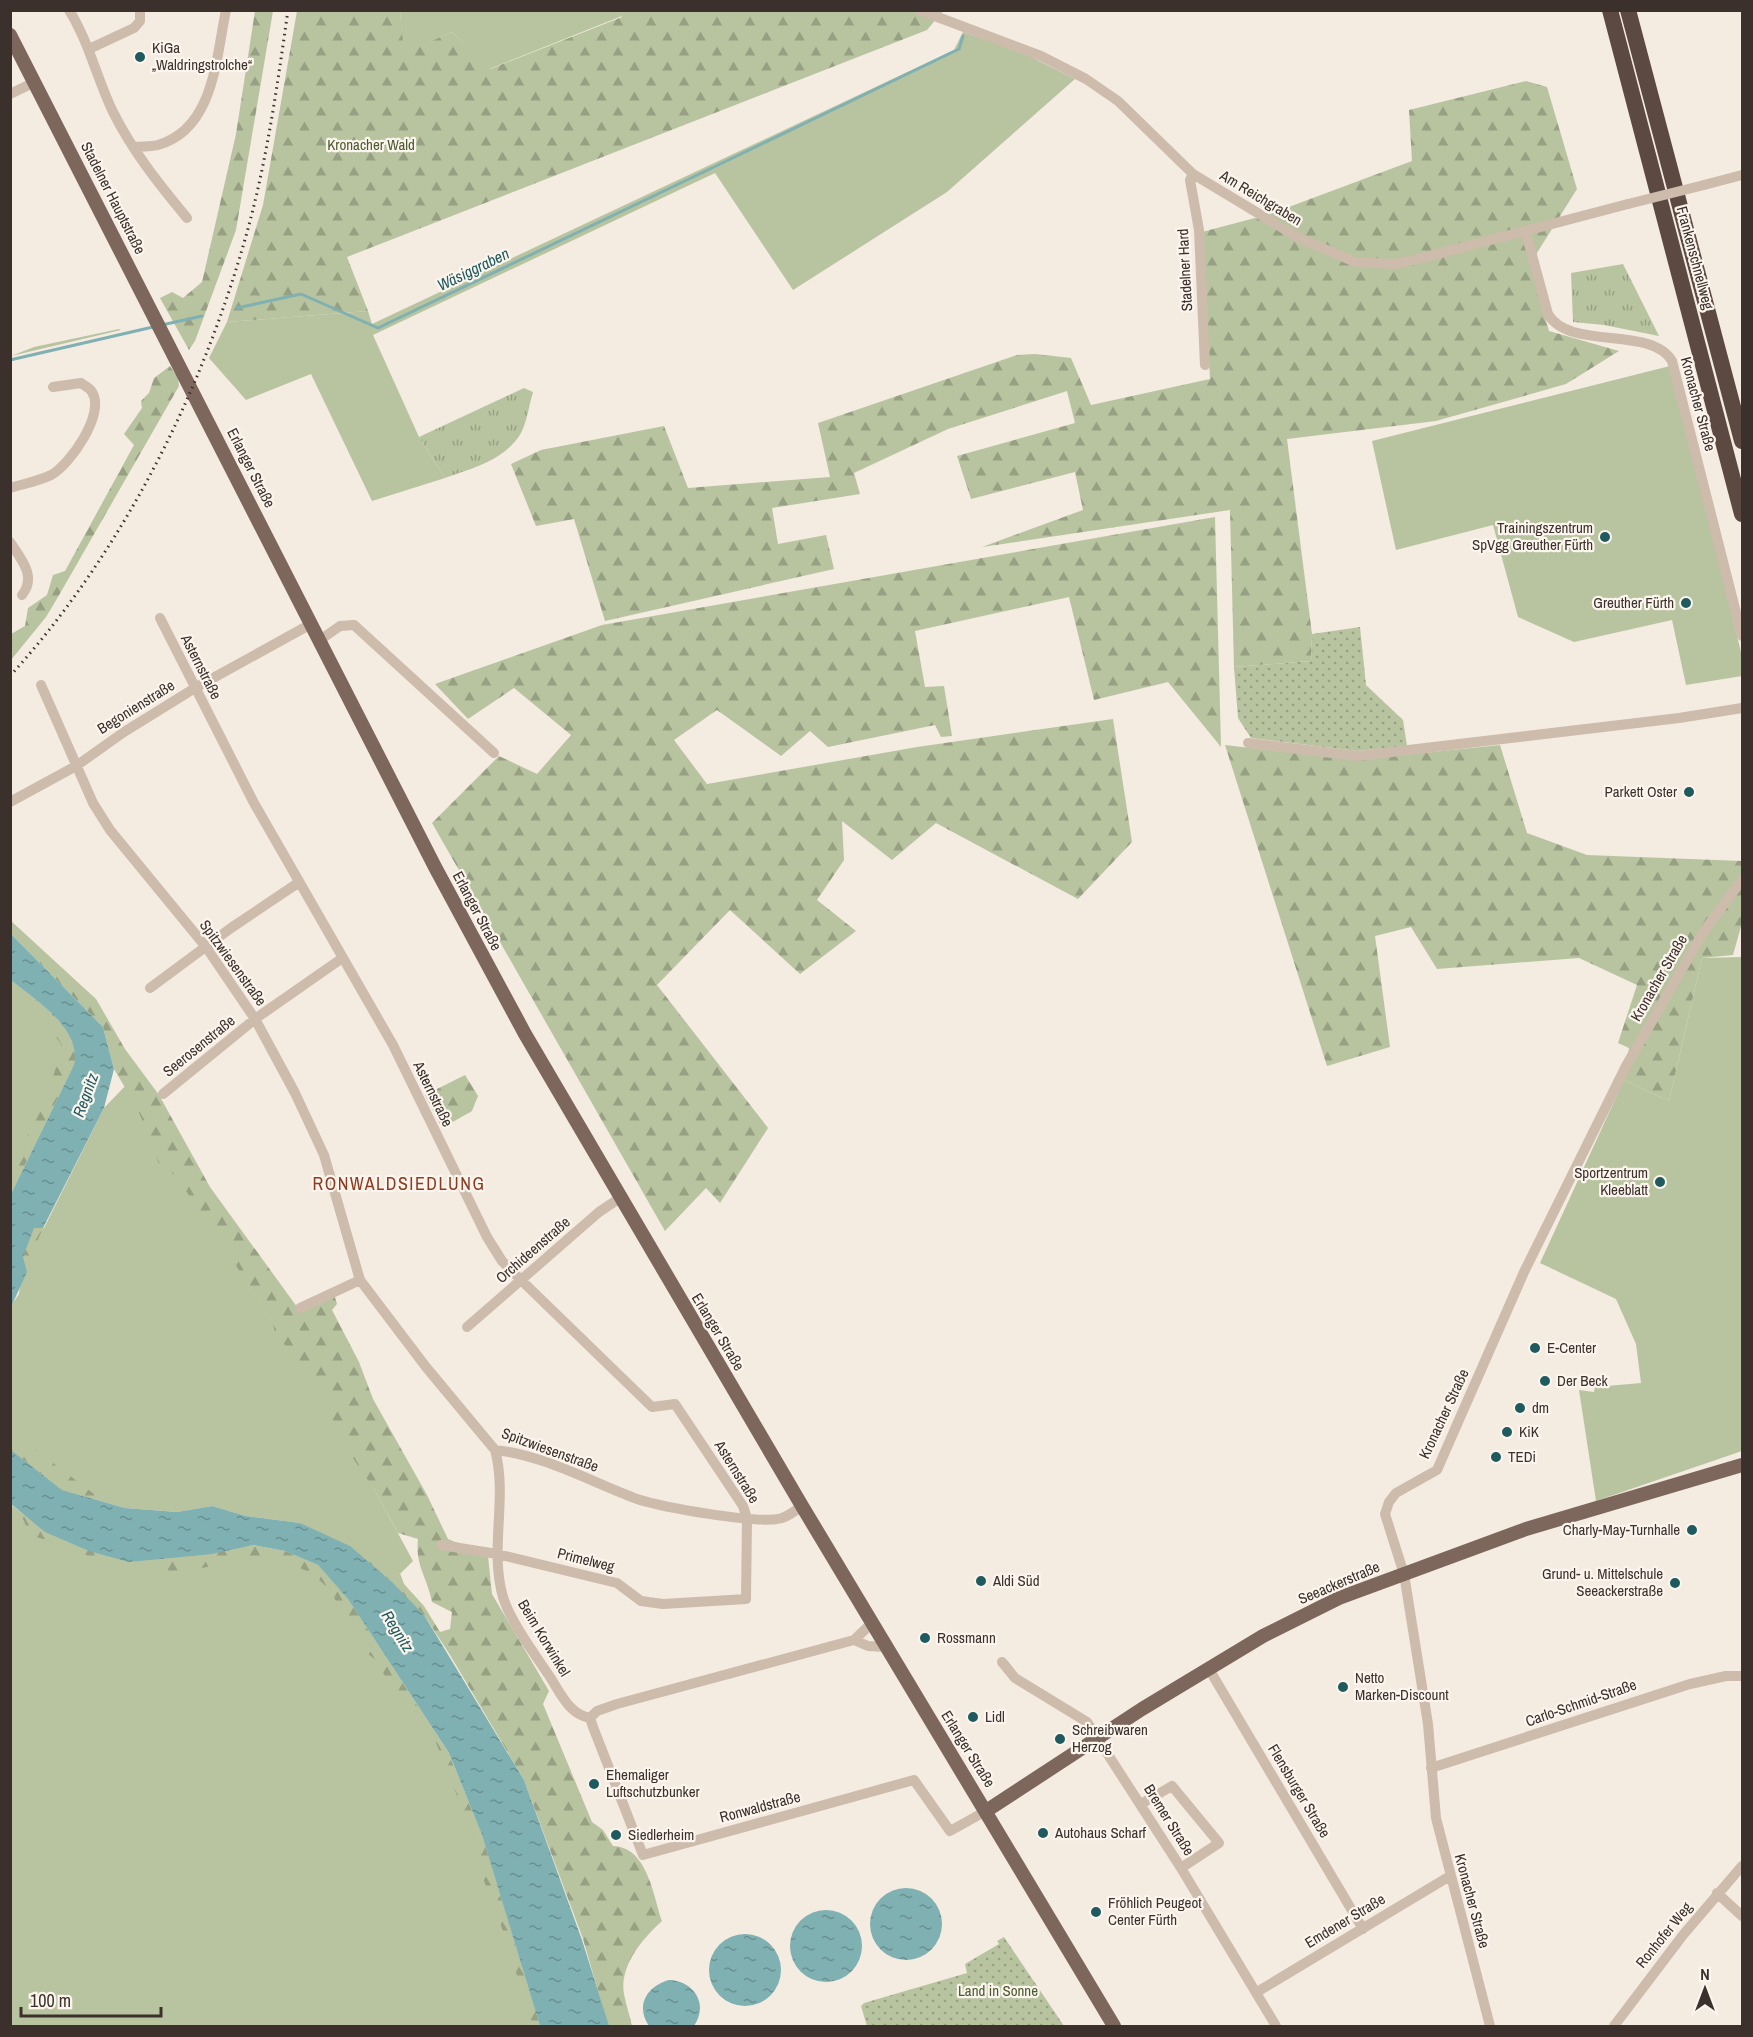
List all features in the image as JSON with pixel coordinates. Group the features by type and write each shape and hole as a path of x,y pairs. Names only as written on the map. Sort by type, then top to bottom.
{"highway":[{"name":"Frankenschnellweg","path":"1610,10 1743,514"},
{"name":"Frankenschnellweg","path":"1628,10 1743,441"}],"main road":[{"name":"Stadelner Hauptstraße","path":"10,35 184,376"},
{"name":"Erlanger Straße","path":"184,376 478,949 562,1100 1114,2026"},
{"name":"Seeackerstraße","path":"986,1811 1097,1737 1263,1636 1319,1608 1526,1529 1743,1465"}],"street":[{"path":"69,10 88,49 113,112 140,161 187,218"},
{"path":"88,49 134,28 140,21 140,10"},
{"path":"134,147 158,145 182,132 198,117 208,96 226,10"},
{"name":"Am Reichgraben","path":"919,10 1041,56 1086,80 1118,101 1193,174 1299,238 1355,262 1394,264 1526,233 1743,175"},
{"path":"10,94 35,82"},
{"name":"Stadelner Hard","path":"1193,174 1190,180 1199,230 1205,365"},
{"name":"Kronacher Straße","path":"1526,233 1548,314 1554,324 1570,330 1663,350 1672,361 1743,636"},
{"path":"10,488 51,474 72,457 86,433 94,410 95,399 92,391 81,383 53,387"},
{"path":"10,542 29,574 29,586 22,595"},
{"name":"Asternstraße","path":"160,618 254,803 341,959 393,1045 487,1237 502,1260 652,1407 675,1404 743,1506 747,1518"},
{"name":"Begonienstraße","path":"10,802 76,766 124,732 195,688 311,624"},
{"path":"320,640 340,626 354,625 494,753"},
{"name":"Spitzwiesenstraße","path":"41,685 93,803 110,830 206,947 255,1019 295,1093 324,1155 360,1280 426,1367 495,1450 519,1453 640,1500 766,1520 783,1518 802,1506"},
{"path":"1248,743 1358,756 1679,718 1743,708"},
{"name":"Kronacher Straße","path":"1490,2026 1436,1818 1428,1724 1404,1574 1386,1514 1389,1502 1396,1493 1437,1470 1524,1272 1626,1066 1704,931 1743,880"},
{"path":"150,988 298,883"},
{"name":"Seerosenstraße","path":"163,1094 255,1019 341,959"},
{"name":"Orchideenstraße","path":"466,1327 599,1212 621,1198"},
{"path":"300,1308 360,1280"},
{"name":"Beim Korwinkel","path":"495,1450 501,1471 497,1554 503,1598 531,1649 572,1710 590,1718"},
{"name":"Primelweg","path":"441,1545 497,1554 617,1583 641,1601 663,1604 746,1599 747,1518"},
{"path":"590,1718 597,1711 607,1707 854,1640 872,1623"},
{"path":"854,1640 868,1646 886,1647"},
{"name":"Bremer Straße","path":"1002,1662 1015,1678 1078,1715 1097,1737 1181,1868 1276,2026"},
{"name":"Flensburger Straße","path":"1209,1669 1363,1929"},
{"name":"Carlo-Schmid-Straße","path":"1431,1768 1690,1684 1726,1676 1743,1676"},
{"name":"Ronwaldstraße","path":"590,1718 643,1855 914,1780 950,1831 986,1811"},
{"path":"1141,1804 1172,1786 1219,1844 1181,1868"},
{"name":"Ronhofer Weg","path":"1614,2026 1717,1893 1743,1866"},
{"name":"Emdener Straße","path":"1257,1992 1450,1876"},
{"path":"1717,1893 1743,1916"}],"green space":[{"path":"619,10 622,16 489,69 452,32 403,54 400,11"},
{"path":"255,11 273,11 236,230 195,341 189,350 160,298 172,292 183,298 202,282 236,134"},
{"name":"Kronacher Wald","path":"297,11 400,11 404,53 452,32 490,69 622,17 619,11 943,11 927,30 347,257 368,311 227,322 263,205"},
{"path":"963,32 1023,53 1075,79 947,192 793,290 715,173 373,335 419,437 445,478 372,501 311,374 246,400 209,358 227,322 368,311 372,324 954,50"},
{"path":"1526,81 1547,87 1577,189 1530,264 1549,331 1619,351 1566,384 1436,421 1287,439 1312,634 1311,661 1234,667 1230,510 982,547 1083,510 1075,472 971,499 957,456 1075,423 1067,391 948,429 854,473 860,494 772,508 778,544 826,535 834,569 605,621 574,519 536,526 511,464 541,450 664,426 688,488 830,477 818,423 1017,355 1035,354 1071,358 1091,405 1210,379 1202,232 1270,214 1412,161 1409,110"},
{"path":"1623,264 1659,336 1604,325 1573,322 1571,273"},
{"path":"121,330 11,356 34,347"},
{"path":"170,366 178,378 179,386 46,617 11,660 11,634 25,626 28,608 47,595 53,575 65,571 134,445 124,434 142,408 141,401 149,393 154,378"},
{"name":"Trainingszentrum SpVgg Greuther Fürth","path":"1670,366 1742,656 1742,676 1686,685 1672,620 1574,642 1518,617 1493,525 1396,550 1372,441"},
{"path":"524,388 533,392 523,429 514,442 487,462 445,478 419,437"},
{"path":"1215,517 1221,747 1168,682 1094,700 1069,597 915,631 925,687 944,686 952,736 941,737 935,725 828,747 810,731 781,756 717,710 674,740 707,784 917,747 1113,719 1132,842 1078,899 936,823 892,860 842,821 844,860 817,900 856,931 800,974 730,910 657,985 768,1128 720,1203 706,1188 665,1231 432,823 499,756 537,774 571,735 514,688 468,719 435,684 602,625"},
{"path":"1360,627 1366,685 1403,720 1407,746 1357,751 1251,738 1238,718 1234,667 1311,661 1312,634"},
{"path":"1225,745 1356,760 1500,745 1527,833 1587,855 1742,861 1742,923 1733,955 1702,958 1669,1101 1624,1080 1629,1048 1618,1043 1637,985 1579,958 1437,969 1411,927 1375,936 1390,1047 1327,1066"},
{"path":"10,920 96,999 125,1049 159,1095 210,1187 300,1311 334,1294 337,1304 332,1310 359,1362 373,1399 427,1495 448,1539 488,1556 492,1594 549,1691 543,1704 592,1822 603,1830 613,1846 624,1848 634,1854 652,1886 662,1921 634,1953 623,1984 632,2026 608,2026 583,1939 524,1780 424,1615 365,1559 398,1568 404,1584 424,1606 440,1632 450,1629 452,1612 432,1602 418,1557 418,1539 398,1533 374,1489 340,1439 327,1405 293,1353 275,1335 273,1321 176,1176 158,1162 153,1144 136,1106 114,1069 103,1027 11,934"},
{"name":"Sportzentrum Kleeblatt","path":"1742,957 1742,1451 1596,1501 1579,1390 1594,1392 1595,1387 1641,1383 1636,1344 1616,1299 1540,1263 1624,1080 1669,1101 1702,958"},
{"path":"11,980 55,1017 77,1053 74,1065 11,1194"},
{"path":"11,980 44,1006 65,1027 75,1052 74,1065 11,1193 11,1167 37,1118 54,1074 61,1044 46,1023 11,992"},
{"path":"465,1075 478,1096 472,1111 442,1128 425,1095"},
{"path":"130,1081 213,1230 327,1402 413,1561 392,1582 300,1523 246,1516 212,1506 177,1512 125,1508 62,1490 11,1450 10,1307 19,1294 23,1257 34,1227 44,1228 104,1108"},
{"path":"34,1228 43,1228 26,1266 22,1257"},
{"path":"11,1431 94,1494 94,1499 62,1490 11,1450"},
{"path":"10,1504 45,1532 89,1551 212,1554 285,1551 318,1565 348,1599 449,1753 482,1835 540,2026 11,2026"},
{"path":"10,1504 61,1538 87,1550 119,1560 120,1564 96,1560 65,1544 31,1536 22,1517"},
{"path":"252,1545 285,1551 318,1565 348,1599 448,1753 482,1835 540,2026 533,2026 503,1931 483,1878 476,1844 435,1740 415,1722 396,1696 376,1660 361,1649 355,1632 340,1615 334,1597 319,1579 301,1568 280,1562 258,1560 236,1562 171,1576 160,1564 165,1558"},
{"name":"Land in Sonne","path":"1004,1937 1064,2026 867,2026 861,2006 864,2003 967,1973 965,1964 999,1944 997,1941"}],"water":[{"name":"Regnitz","path":"11,934 103,1027 114,1069 104,1108 43,1228 34,1228 23,1257 27,1272 11,1307 11,1194 74,1065 75,1052 71,1039 55,1016 11,980"},
{"name":"Regnitz","path":"11,1450 62,1490 125,1508 177,1512 212,1506 246,1516 300,1523 350,1546 392,1582 424,1615 524,1780 582,1940 609,2026 540,2026 482,1835 449,1753 348,1599 318,1565 285,1551 253,1545 212,1554 129,1562 89,1551 45,1532 11,1504"},
{"path":"906,1888 926,1894 936,1904 942,1924 936,1944 926,1954 906,1960 886,1954 876,1944 870,1924 876,1904 886,1894"},
{"path":"826,1910 846,1916 856,1926 862,1946 856,1966 846,1976 826,1982 806,1976 796,1966 790,1946 796,1926 806,1916"},
{"path":"745,1934 765,1940 775,1950 781,1970 775,1990 765,2000 745,2006 725,2000 715,1990 709,1970 715,1950 725,1940"},
{"path":"669,1980 686,1985 696,1995 700,2010 694,2026 649,2026 645,2019 643,2004 649,1992"}],"waterway":[{"name":"Wäsiggraben","path":"716,166 959,49 963,36"},
{"name":"Wäsiggraben","path":"237,308 301,294 378,328 714,167"},
{"name":"Wäsiggraben","path":"162,325 202,316"},
{"name":"Wäsiggraben","path":"10,360 153,327"}],"railway":[{"path":"10,676 50,629 87,579 121,527 179,417 204,359 226,301 259,186 288,10"}],"place":[{"name":"KiGa „Waldringstrolche“","path":"140,57"},
{"name":"Trainingszentrum SpVgg Greuther Fürth","path":"1605,537"},
{"name":"Greuther Fürth","path":"1686,603"},
{"name":"Parkett Oster","path":"1689,792"},
{"name":"Sportzentrum Kleeblatt","path":"1660,1182"},
{"name":"E-Center","path":"1535,1348"},
{"name":"Der Beck","path":"1545,1381"},
{"name":"dm","path":"1520,1408"},
{"name":"KiK","path":"1507,1432"},
{"name":"TEDi","path":"1496,1457"},
{"name":"Charly-May-Turnhalle","path":"1692,1530"},
{"name":"Aldi Süd","path":"981,1581"},
{"name":"Grund- u. Mittelschule Seeackerstraße","path":"1675,1583"},
{"name":"Rossmann","path":"925,1638"},
{"name":"Netto Marken-Discount","path":"1343,1687"},
{"name":"Lidl","path":"973,1717"},
{"name":"Schreibwaren Herzog","path":"1060,1739"},
{"name":"Ehemaliger Luftschutzbunker","path":"594,1784"},
{"name":"Autohaus Scharf","path":"1043,1833"},
{"name":"Siedlerheim","path":"616,1835"},
{"name":"Fröhlich Peugeot Center Fürth","path":"1096,1912"}],"district":[{"name":"RONWALDSIEDLUNG","path":"399,1184"}]}
